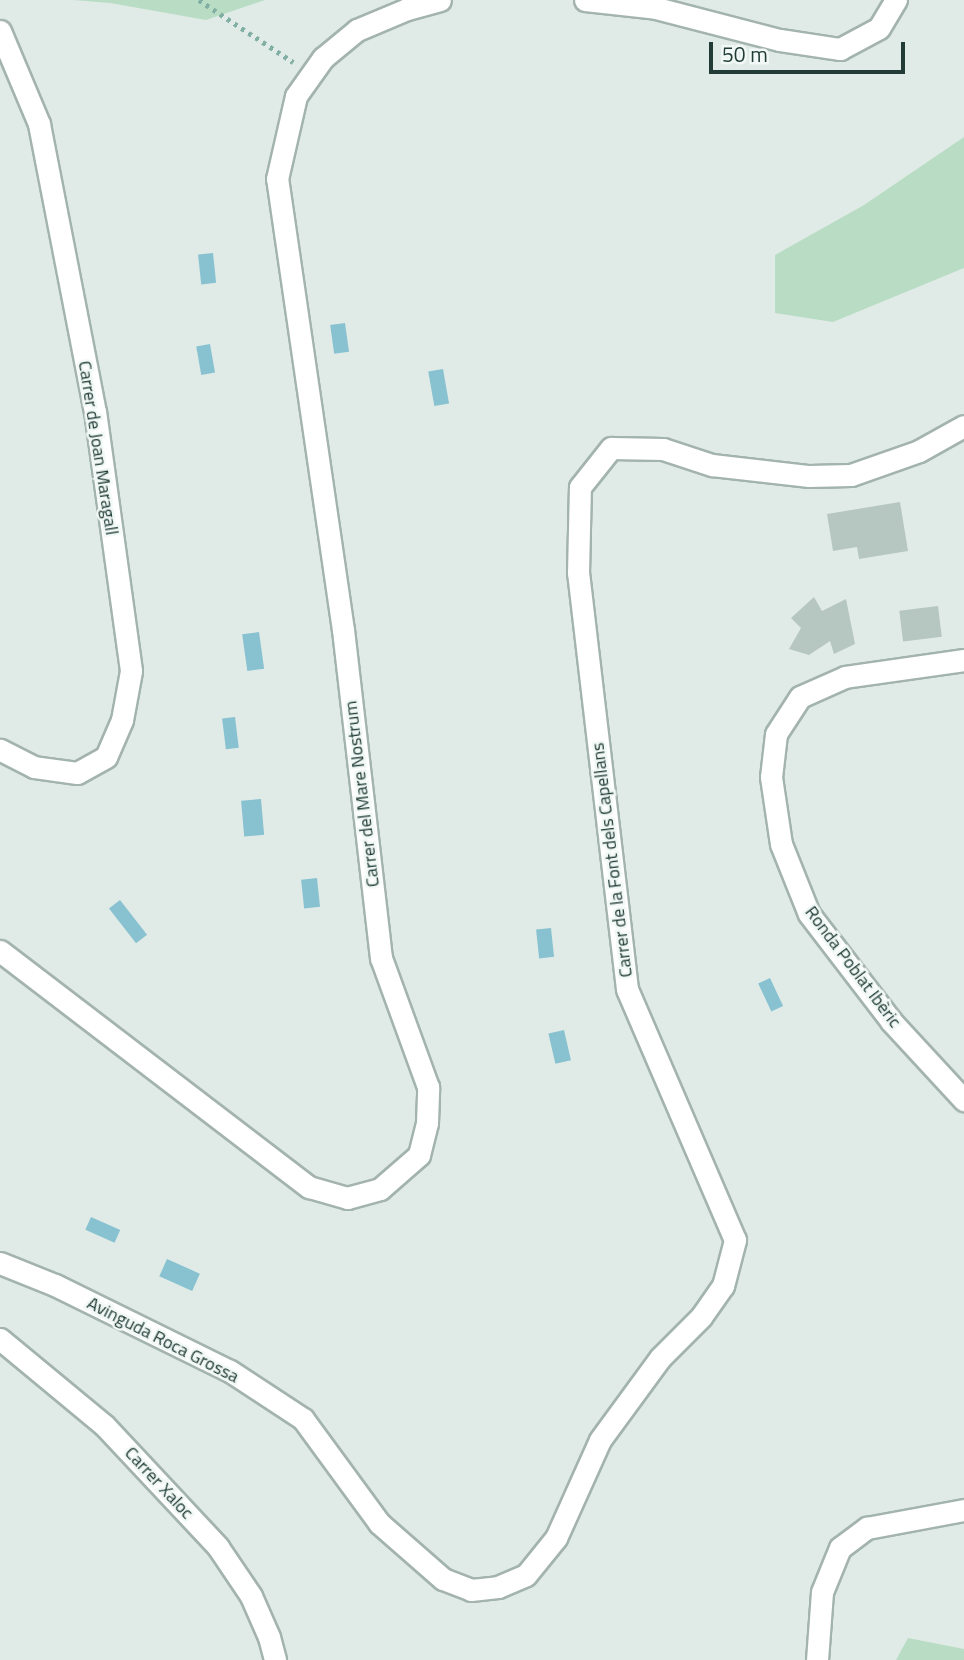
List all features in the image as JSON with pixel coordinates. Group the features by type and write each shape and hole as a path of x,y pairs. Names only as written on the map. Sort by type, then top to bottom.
{"street":[{"name":"Carrer del Mare Nostrum","path":"0,951 309,1188 346,1198 380,1189 419,1155 427,1123 428,1087 381,958 343,630 277,179 296,96 323,58 357,30 407,9 440,0"},
{"path":"585,0 656,8 780,40 840,49 879,28 896,0"},
{"name":"Carrer de Joan Maragall","path":"0,31 39,124 95,411 131,671 122,720 106,757 77,773 34,767 0,750"},
{"name":"Carrer de la Font dels Capellans","path":"499,1587 526,1575 556,1538 600,1440 660,1358 701,1317 723,1286 734,1240 627,989 578,573 580,487 611,448 663,449 712,466 809,476 851,475 919,451 964,426"},
{"name":"Ronda Poblat Ibèric","path":"964,660 845,677 800,697 776,734 771,777 781,844 809,914 891,1021 964,1100"},
{"name":"Avinguda Roca Grossa","path":"0,1263 55,1286 230,1371 303,1419 379,1523 414,1556 443,1578 471,1590 499,1587"},
{"name":"Carrer Xaloc","path":"0,1339 104,1425 218,1547 251,1595 269,1637 275,1660"},
{"path":"817,1660 822,1592 840,1548 867,1528 964,1510"}],"path":[{"path":"199,0 312,74"}],"green space":[{"path":"73,0 265,0 206,20 110,3"},
{"path":"964,137 964,268 833,322 775,313 775,255 864,205"},
{"path":"908,1638 964,1649 964,1660 896,1660"}],"water":[{"path":"213,253 216,283 201,284 198,255"},
{"path":"345,323 349,352 334,354 330,325"},
{"path":"210,344 215,373 201,375 196,346"},
{"path":"443,369 449,403 434,406 428,372"},
{"path":"259,632 264,669 247,671 242,634"},
{"path":"235,717 239,748 226,749 222,719"},
{"path":"261,799 264,835 244,837 241,801"},
{"path":"317,878 320,907 304,909 301,880"},
{"path":"120,900 147,935 136,943 109,909"},
{"path":"551,928 554,957 539,958 536,930"},
{"path":"770,978 783,1006 771,1012 758,983"},
{"path":"564,1030 571,1060 555,1064 548,1034"},
{"path":"91,1217 120,1230 115,1243 85,1230"},
{"path":"167,1259 200,1274 192,1291 159,1276"}],"building":[{"path":"900,502 908,551 859,559 857,547 833,551 827,514"},
{"path":"814,597 822,611 846,599 855,644 834,654 830,641 809,655 789,649 801,628 791,618"},
{"path":"938,606 942,637 903,642 899,611"}]}
